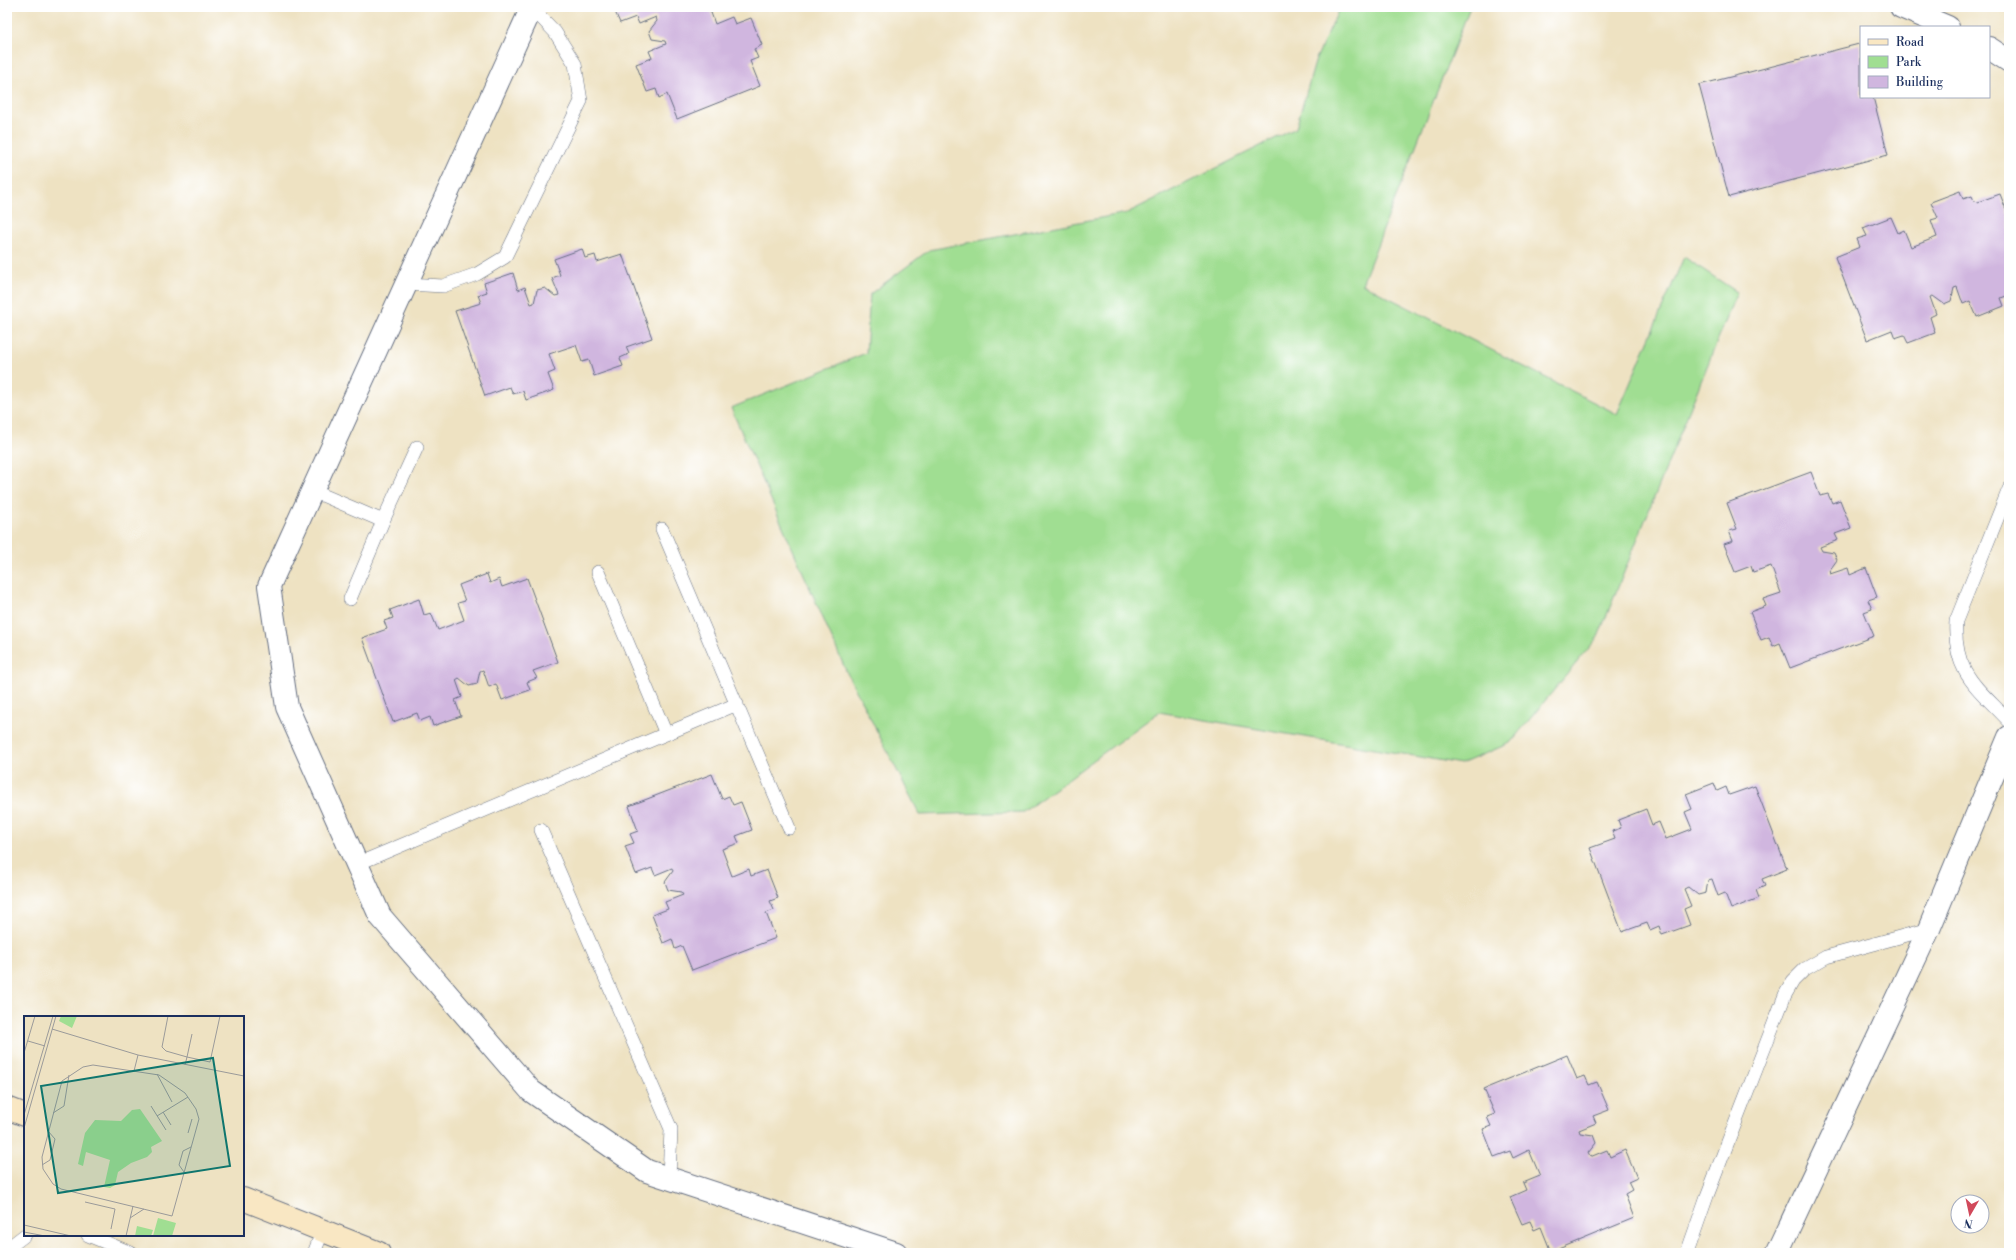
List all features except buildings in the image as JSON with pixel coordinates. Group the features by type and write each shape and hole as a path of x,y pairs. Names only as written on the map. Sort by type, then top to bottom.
{"street":[{"path":"532,7 270,586 287,708 380,916 532,1091 647,1171 896,1253"},
{"path":"1901,7 1946,26"},
{"path":"1990,49 2009,61"},
{"path":"1777,1253 1929,928 2009,737"},
{"path":"7,1108 24,1115"},
{"path":"244,1198 379,1253"}],"lane":[{"path":"407,284 443,286 477,274 505,257 581,102 575,64 555,32 532,7"},
{"path":"350,599 383,521 418,447"},
{"path":"2009,489 1956,620 1955,633 1959,660 1965,674 2009,721"},
{"path":"313,491 383,521"},
{"path":"662,529 789,828"},
{"path":"598,572 666,734"},
{"path":"357,864 737,704"},
{"path":"541,830 671,1129 669,1178"},
{"path":"1687,1253 1785,995 1793,981 1805,969 1826,957 1929,928"},
{"path":"314,1253 323,1230"},
{"path":"9,1253 12,1245 24,1236"},
{"path":"90,1236 130,1253"}],"green space":[{"path":"1340,7 1470,7 1362,284 1617,414 1684,257 1737,292 1598,637 1510,743 1461,764 1159,712 1023,812 920,815 847,673 731,408 866,353 870,294 929,250 1127,213 1296,128 1316,59"}]}
